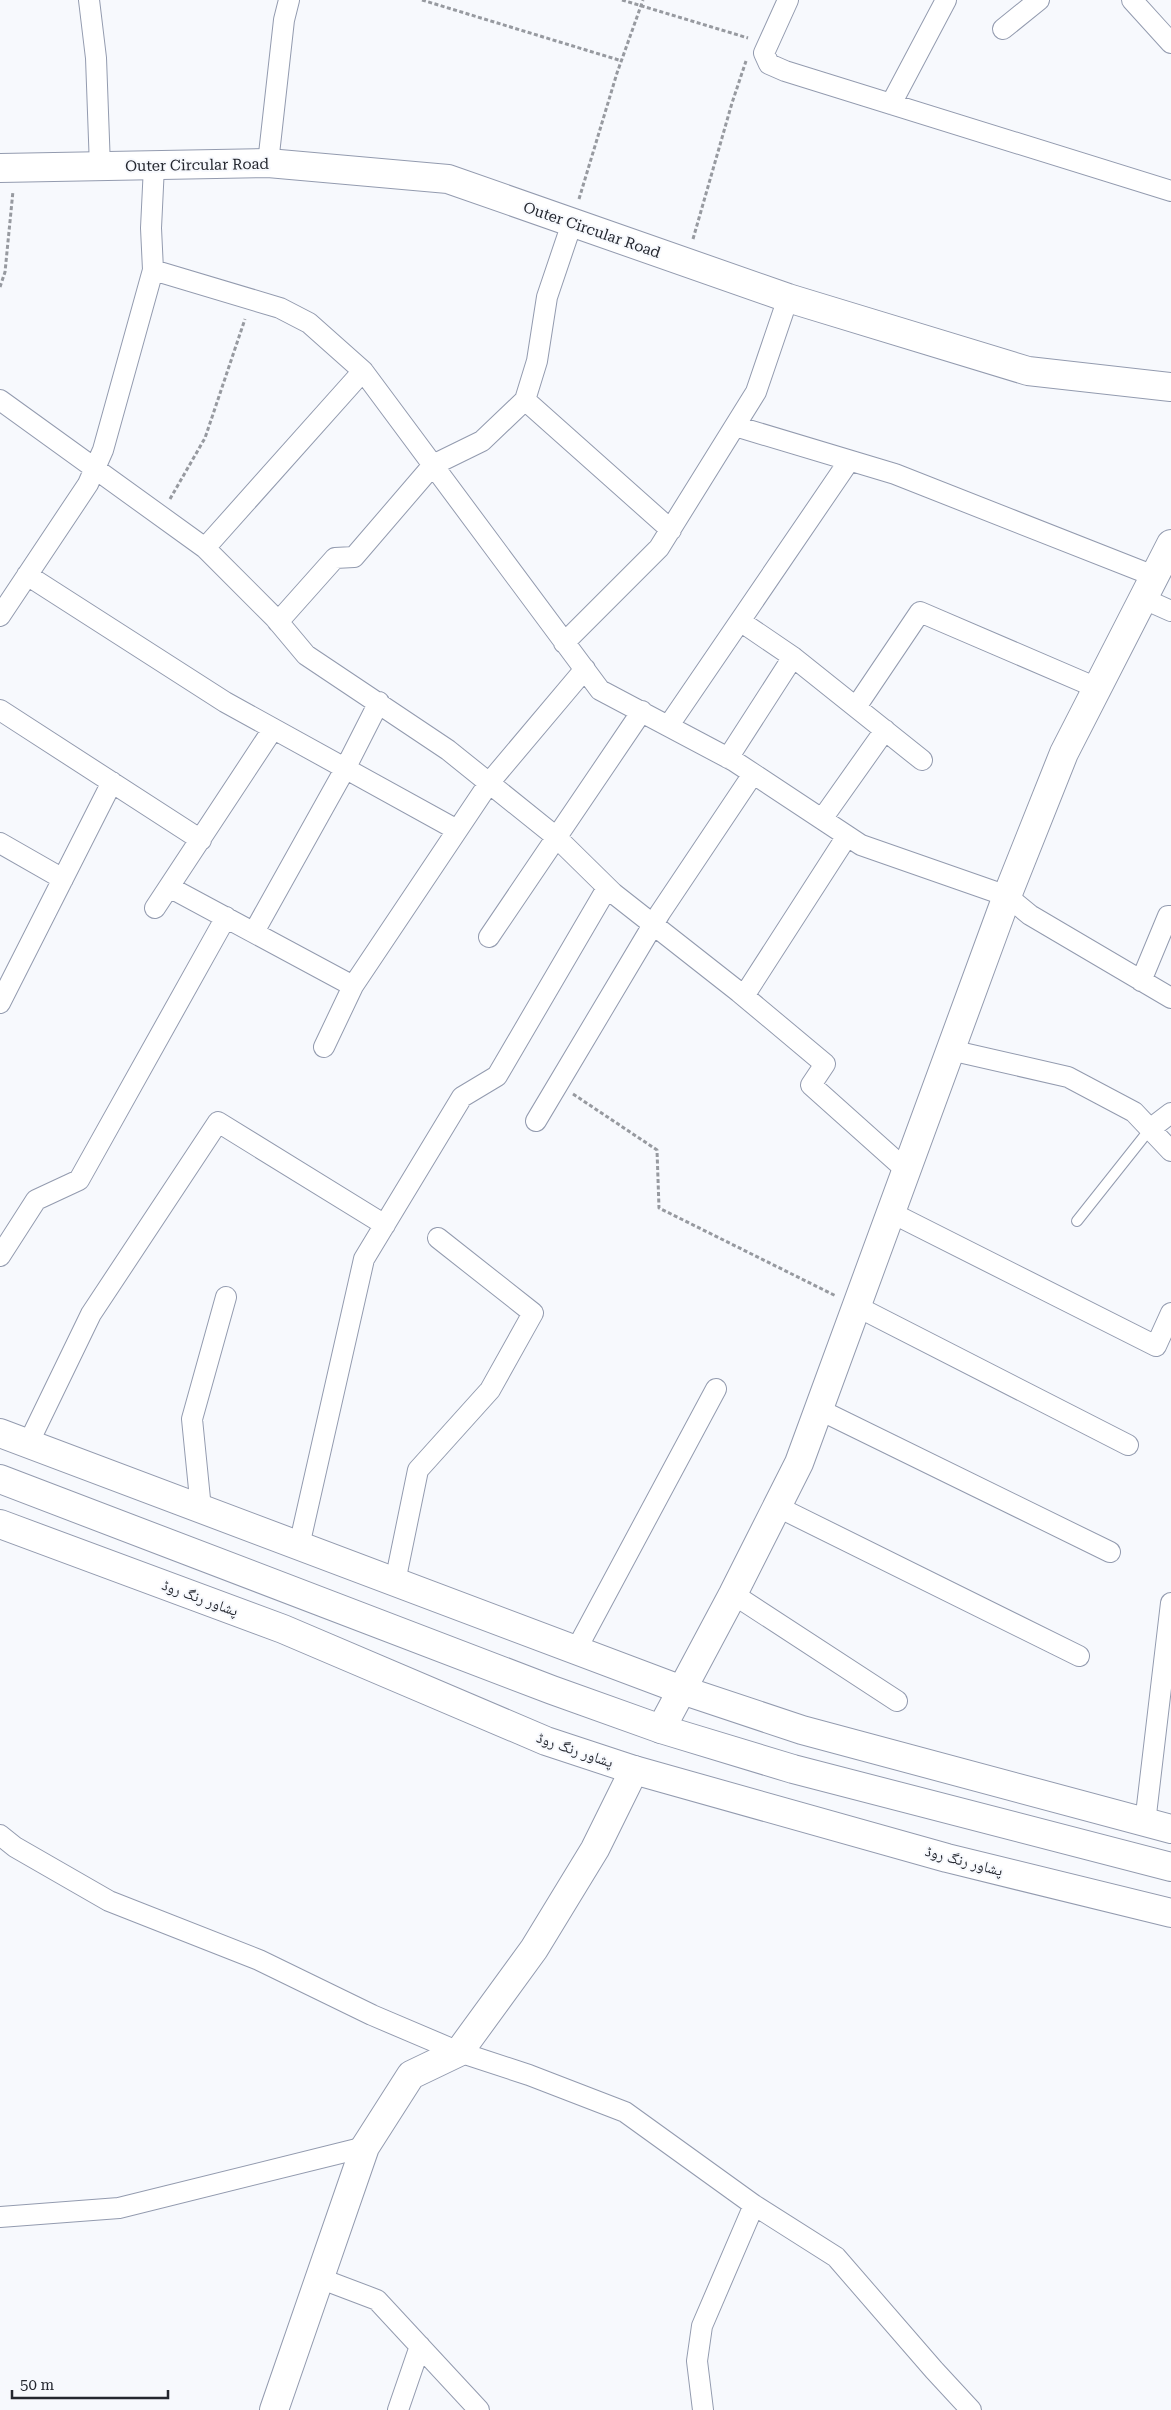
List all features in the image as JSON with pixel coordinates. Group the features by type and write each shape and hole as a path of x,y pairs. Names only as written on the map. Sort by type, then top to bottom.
{"main road":[{"name":"Outer Circular Road","path":"8,168 268,163 448,179 788,298 1028,371 1171,387"},
{"path":"661,1729 733,1594 799,1463 1007,896 1064,753 1171,544"},
{"path":"0,1433 682,1690 802,1730 1171,1830"},
{"path":"0,1479 552,1690 661,1729 793,1769 1171,1867"},
{"name":"پشاور رنگ روڈ","path":"0,1524 283,1629 546,1741 634,1770 947,1858 1171,1913"},
{"path":"274,2410 365,2147 411,2075 459,2052 534,1949 595,1849 634,1770"}],"street":[{"path":"89,0 96,58 100,167"},
{"path":"268,163 284,20 289,0"},
{"path":"788,0 764,53 769,64 1171,191"},
{"path":"891,104 946,0"},
{"path":"1003,30 1039,0"},
{"path":"1132,0 1166,40 1171,43"},
{"path":"0,616 88,484 103,450 153,270 151,228 154,166"},
{"path":"278,622 335,558 354,557 432,465 482,440 525,400 537,361 547,297 572,223"},
{"path":"153,270 280,308 309,323 363,371 600,690 670,725 728,758 861,845 1007,896 1030,915 1171,998"},
{"path":"564,643 659,548 671,530 756,392 788,298"},
{"path":"205,548 363,371"},
{"path":"0,400 205,548 278,622 306,655 379,702 448,750 555,836 607,888 744,996 825,1064 812,1085 906,1170"},
{"path":"525,400 671,530"},
{"path":"735,426 895,474 1149,588 1171,611"},
{"path":"670,725 849,460"},
{"path":"27,576 225,702 345,770 458,830"},
{"path":"856,708 920,612 1097,688"},
{"path":"740,621 793,658 922,760"},
{"path":"728,758 793,658"},
{"path":"324,1047 353,986 489,783 584,669"},
{"path":"254,932 345,770 379,702"},
{"path":"0,710 201,840"},
{"path":"489,937 555,836 642,711"},
{"path":"155,908 273,729"},
{"path":"822,819 885,730"},
{"path":"536,1121 653,924 753,774"},
{"path":"0,1003 112,782"},
{"path":"744,996 847,836"},
{"path":"0,843 63,880"},
{"path":"169,887 353,986"},
{"path":"300,1546 364,1259 462,1097 497,1076 607,888"},
{"path":"1141,981 1168,916 1171,916"},
{"path":"0,1256 36,1200 79,1180 226,917"},
{"path":"950,1050 1068,1077 1134,1112 1171,1151"},
{"path":"1150,1129 1171,1113"},
{"path":"28,1444 91,1314 218,1122 385,1225"},
{"path":"890,1212 1156,1346 1171,1313"},
{"path":"395,1582 418,1470 490,1390 533,1313 438,1238"},
{"path":"201,1509 192,1418 226,1297"},
{"path":"856,1306 1128,1445"},
{"path":"576,1650 716,1389"},
{"path":"818,1409 1110,1552"},
{"path":"776,1506 1079,1656"},
{"path":"733,1594 897,1701"},
{"path":"1144,1823 1171,1603"},
{"path":"0,1835 15,1847 110,1902 259,1960 372,2015 459,2052 529,2075 625,2112 754,2205 836,2257 971,2410"},
{"path":"0,2217 119,2208 365,2147"},
{"path":"703,2410 697,2361 702,2326 754,2205"},
{"path":"319,2278 378,2300 478,2410"},
{"path":"398,2410 420,2346"}],"lane":[{"path":"1077,1221 1150,1129"}],"path":[{"path":"422,0 622,61"},
{"path":"622,0 739,36 754,38"},
{"path":"572,223 622,61 643,0"},
{"path":"686,262 710,187 732,103 747,57"},
{"path":"0,287 5,272 8,168"},
{"path":"160,516 205,438 251,299"},
{"path":"558,1084 657,1150 659,1208 856,1306"}]}
